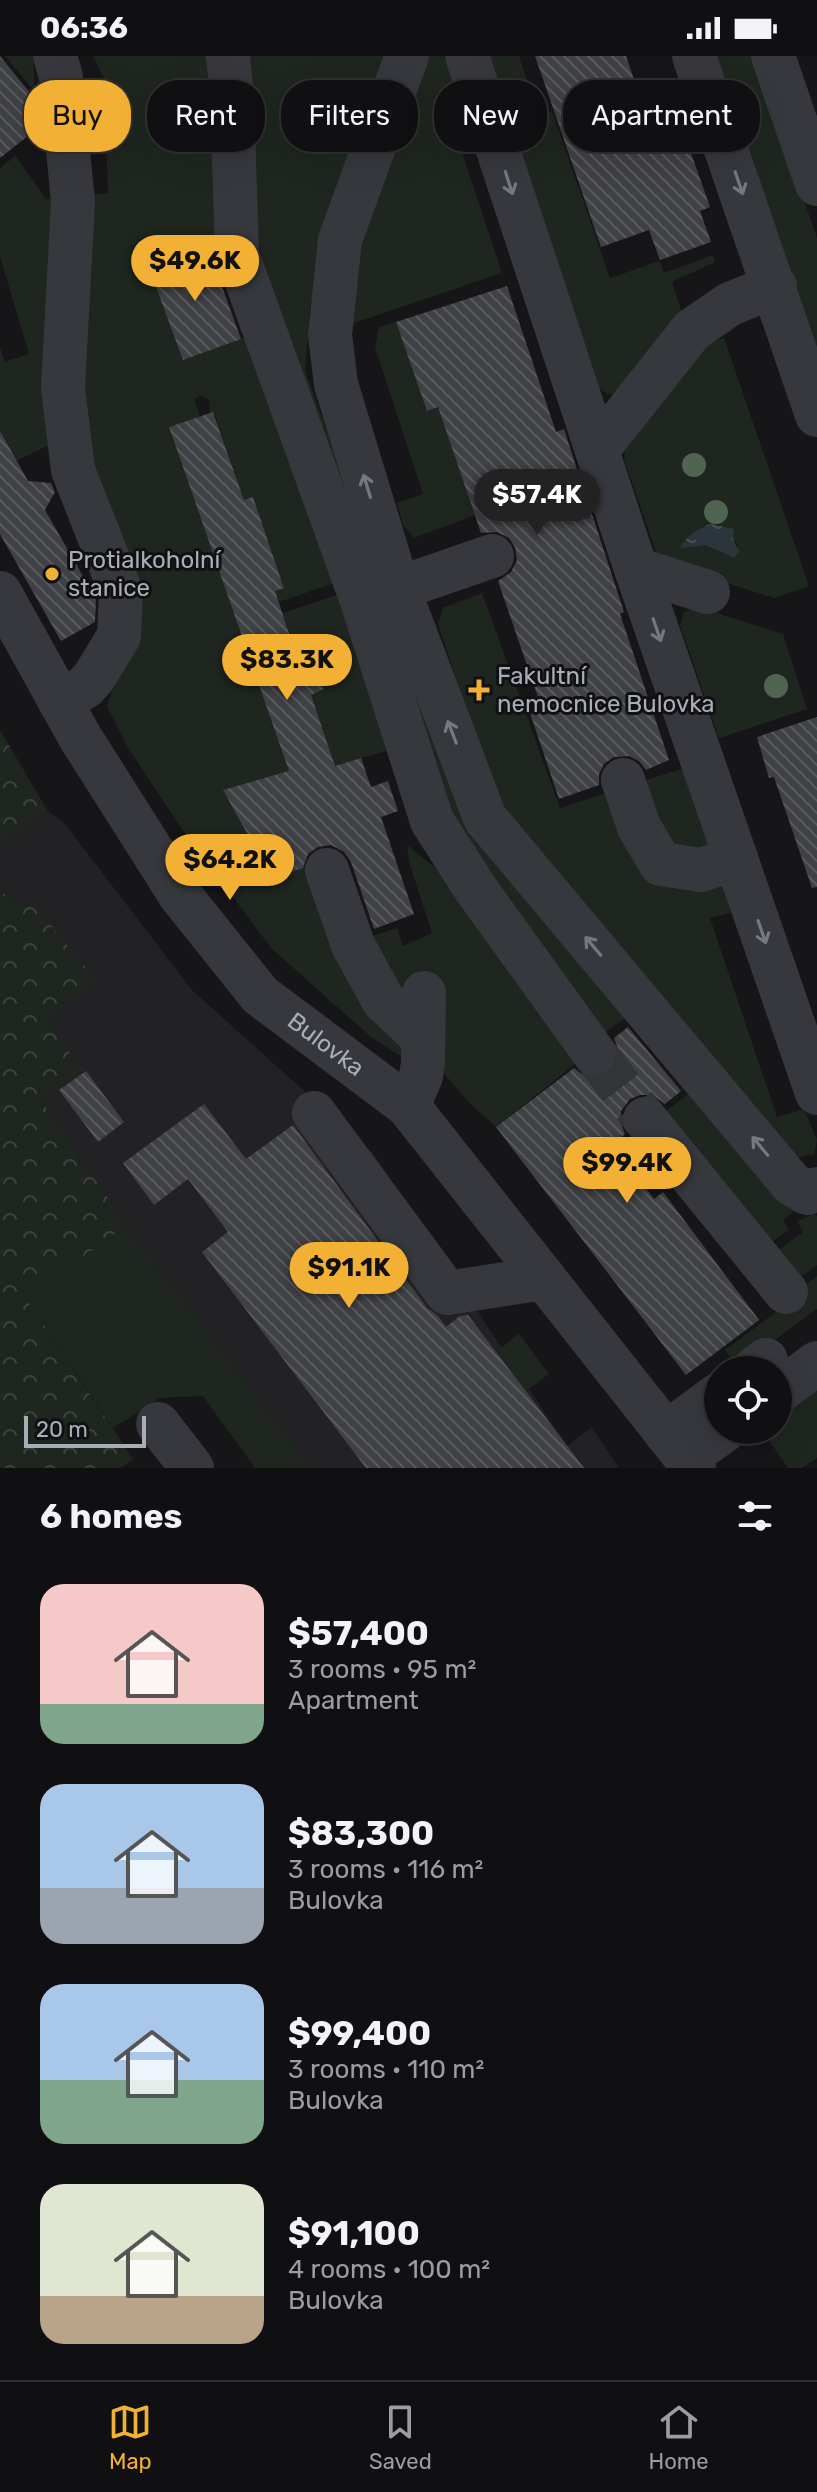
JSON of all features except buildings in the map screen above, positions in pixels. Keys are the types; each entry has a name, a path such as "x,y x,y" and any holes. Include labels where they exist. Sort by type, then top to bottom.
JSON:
{"street":[{"path":"55,56 61,77 73,202 63,388 73,470 121,592 119,636 94,677 85,687 60,702"},
{"path":"228,56 237,254 380,595 485,818 792,1184 807,1193 817,1189"},
{"path":"407,56 340,240 330,335 336,384 432,821 475,888 594,1053"},
{"path":"467,56 636,569 817,1093"},
{"path":"694,56 817,415"},
{"path":"773,56 817,184"},
{"path":"597,450 692,330 730,304 775,286"},
{"path":"380,595 492,556"},
{"path":"636,569 708,592"},
{"name":"Bulovka","path":"0,593 80,737 180,895 260,995 408,1106 682,1453"},
{"path":"623,780 639,827 661,864 701,870 736,858"},
{"path":"327,870 353,945 383,1000 423,1038"},
{"path":"408,1106 421,1076 424,993"},
{"path":"314,1113 447,1293 544,1278"},
{"path":"645,1119 786,1292"},
{"path":"792,1368 817,1363"},
{"path":"682,1453 704,1418"},
{"path":"158,1424 192,1468"},
{"path":"682,1453 704,1441"}],"shaded area":[{"path":"47,810 65,824 192,990 373,1153 567,1446 592,1427 619,1468 312,1468 127,1226 40,1099 45,1021 39,911 0,892 0,848"}],"green space":[{"path":"5,56 33,56 34,80 25,80"},
{"path":"93,56 207,56 209,80 147,80 147,152 214,152 221,242 150,268 183,360 254,334 337,582 279,602 275,591 284,587 253,497 244,500 214,412 210,413 209,400 201,396 194,399 200,416 169,427 293,782 268,777 224,790 272,877 310,865 338,947 397,928 403,946 432,933 409,862 407,845 456,885 588,1054 496,1127 466,1100 431,1057 414,1064 372,1038 271,948 179,825 127,746 107,707 115,679 133,647 54,476 47,446 0,469 0,347 5,362 29,354 0,257 0,169 15,155 46,199 108,193 107,152 131,152 131,80 104,79"},
{"path":"243,56 397,56 387,80 281,80 281,152 357,152 325,229 310,308 305,371 353,501 330,476 259,248 251,152 265,152 265,80 245,80"},
{"path":"427,56 444,56 452,80 434,80 434,152 462,152 502,273 345,326 358,247 392,152 418,152 418,81"},
{"path":"488,56 519,56 527,80 496,80"},
{"path":"711,56 754,56 817,238 817,370 743,152 760,152 760,80 719,80"},
{"path":"552,111 563,143 563,152 566,152 610,278 660,261 664,273 713,255 715,262 672,282 681,310 622,391 614,395 599,387 520,152 547,152 547,113"},
{"path":"396,322 427,410 438,407 475,515 414,538 403,525 397,503 423,494 375,347 379,327"},
{"path":"724,338 809,586 774,598 667,564 656,552 624,459 626,440 687,350","holes":["703,526 733,530 733,538 738,545 734,558 705,545 683,542"]},
{"path":"482,593 560,808 687,767 738,911 710,918 777,1117 804,1109 817,1140 814,1154 799,1157 784,1155 517,834 490,784 438,623 443,608"},
{"path":"340,594 389,750 335,766 311,695 324,688 315,663 300,666 283,613"},
{"path":"698,607 783,634 807,709 719,738 680,625 684,612"},
{"path":"403,671 474,816 638,1010 599,1036 453,818"},
{"path":"0,730 47,810 0,848"},
{"path":"0,892 39,911 96,980 46,1021 82,1069 40,1099 127,1226 25,1297 133,1459 120,1468 0,1468"},
{"path":"697,1087 799,1207 783,1220 789,1230 771,1243 662,1114"},
{"path":"813,1214 817,1216 817,1265 796,1281 776,1252 803,1232 797,1221"},
{"path":"127,1226 312,1468 255,1468 203,1396 160,1398 113,1428 25,1297"},
{"path":"817,1276 817,1309 753,1356 730,1356 725,1350 779,1310 781,1304"},
{"path":"519,1334 549,1374 526,1391 496,1352"},
{"path":"817,1387 817,1458 801,1468 788,1468 772,1444 792,1444 792,1406"}],"water":[{"path":"711,524 734,529 733,538 739,552 734,558 705,545 680,548 693,533"}],"tunnel":[{"path":"594,1053 645,1119"}],"place":[{"name":"Protialkoholní stanice","path":"52,574"},
{"name":"Fakultní nemocnice Bulovka","path":"479,690"}]}
